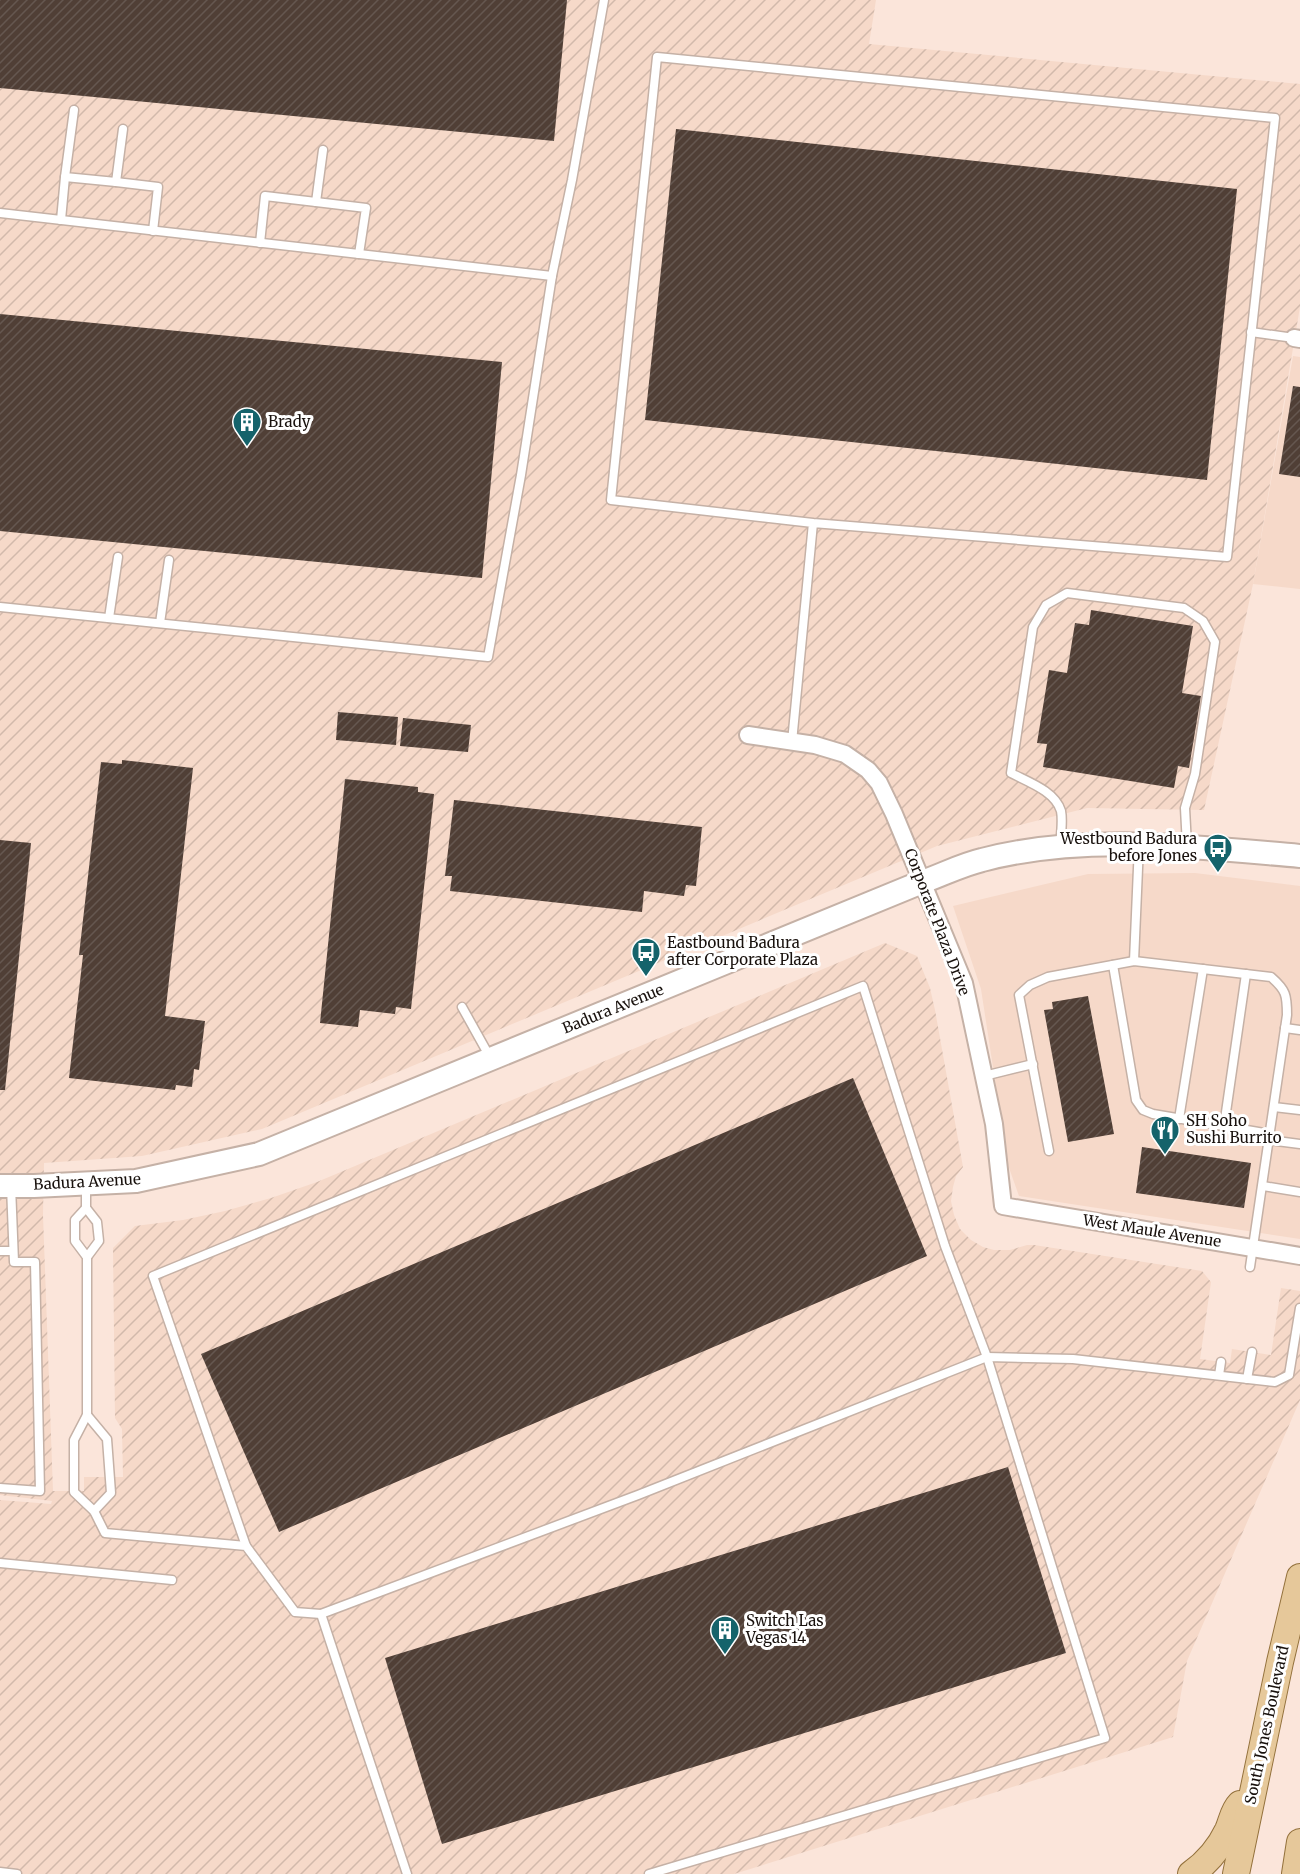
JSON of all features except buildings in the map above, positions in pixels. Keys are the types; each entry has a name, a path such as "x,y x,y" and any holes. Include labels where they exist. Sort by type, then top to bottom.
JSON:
{"main road":[{"name":"Badura Avenue","path":"5,1186 136,1181 259,1154 922,882 981,860 1047,847 1138,844 1300,856"},
{"name":"South Jones Boulevard","path":"1236,1874 1300,1577"},
{"path":"1191,1874 1202,1867 1217,1851 1236,1809 1253,1792"},
{"path":"1294,1874 1300,1842"}],"street":[{"name":"Corporate Plaza Drive","path":"748,735 815,745 845,754 868,770 879,783 964,983 994,1124 1003,1206"},
{"name":"West Maule Avenue","path":"1003,1206 1300,1256"}],"lane":[{"path":"0,607 488,657 521,475 552,276 572,180 604,0"},
{"path":"657,57 1275,118 1227,557 813,523 611,500 657,57"},
{"path":"61,220 74,110"},
{"path":"116,183 123,129"},
{"path":"316,202 323,150"},
{"path":"65,177 158,187 153,231"},
{"path":"260,243 265,196 366,208 359,254"},
{"path":"0,213 552,276"},
{"path":"1251,332 1297,338"},
{"path":"792,742 813,523"},
{"path":"109,618 118,557"},
{"path":"160,623 169,560"},
{"path":"1060,847 1061,812 1055,800 1040,788 1011,773 1033,627 1046,605 1067,593 1184,608 1203,621 1215,642 1195,774 1185,808 1187,847"},
{"path":"1134,961 1138,844"},
{"path":"1049,1151 1019,994 1030,985 1048,977 1134,961 1271,977 1287,995 1285,1028 1250,1267"},
{"path":"1113,965 1136,1100 1143,1110 1300,1144"},
{"path":"1179,1119 1203,969"},
{"path":"1224,1126 1246,974"},
{"path":"649,1874 1105,1738 987,1357 945,1246 863,986 153,1276 246,1545 294,1612 321,1614 638,1495 987,1357 1073,1359 1275,1382 1289,1374 1300,1308"},
{"path":"462,1007 491,1059"},
{"path":"1285,1028 1300,1030"},
{"path":"984,1076 1033,1064"},
{"path":"1274,1107 1300,1110"},
{"path":"86,1183 86,1208 97,1222 99,1241 87,1257"},
{"path":"0,1488 40,1491 35,1262 14,1262 5,1186"},
{"path":"1263,1186 1300,1192"},
{"path":"86,1208 75,1220 75,1241 87,1257 87,1415 74,1440 74,1492 94,1511 105,1533 246,1545"},
{"path":"0,1251 14,1251"},
{"path":"1247,1379 1252,1352"},
{"path":"1219,1375 1221,1362"},
{"path":"87,1415 107,1439 111,1493 94,1511"},
{"path":"0,1563 172,1580"},
{"path":"321,1614 407,1874"},
{"path":"0,1872 17,1874"}],"shaded area":[{"path":"0,0 876,0 869,44 1300,84 1300,307 1253,584 1204,810 1087,808 937,846 262,1129 142,1156 44,1163 43,1215 53,1491 84,1491 84,1477 123,1477 122,1429 115,1418 113,1248 135,1226 183,1220 225,1211 317,1182 885,943 917,956 930,988 935,1010 963,1167 956,1176 951,1201 960,1229 971,1240 994,1250 1010,1250 1034,1245 1202,1271 1211,1282 1200,1359 1230,1363 1232,1349 1271,1355 1281,1288 1300,1291 1300,1400 1187,1661 1173,1737 734,1874 0,1874 0,1500 51,1504 52,1501 0,1495"},
{"path":"1293,356 1300,357 1300,589 1253,584"},
{"path":"1195,873 1300,886 1300,1239 1019,1196 1008,1165 981,989 953,906 1088,874"}],"place":[{"name":"Brady","path":"247,448"},
{"name":"Westbound Badura before Jones","path":"1218,874"},
{"name":"Eastbound Badura after Corporate Plaza","path":"646,978"},
{"name":"SH Soho Sushi Burrito","path":"1165,1156"},
{"name":"Switch Las Vegas 14","path":"725,1656"}]}
